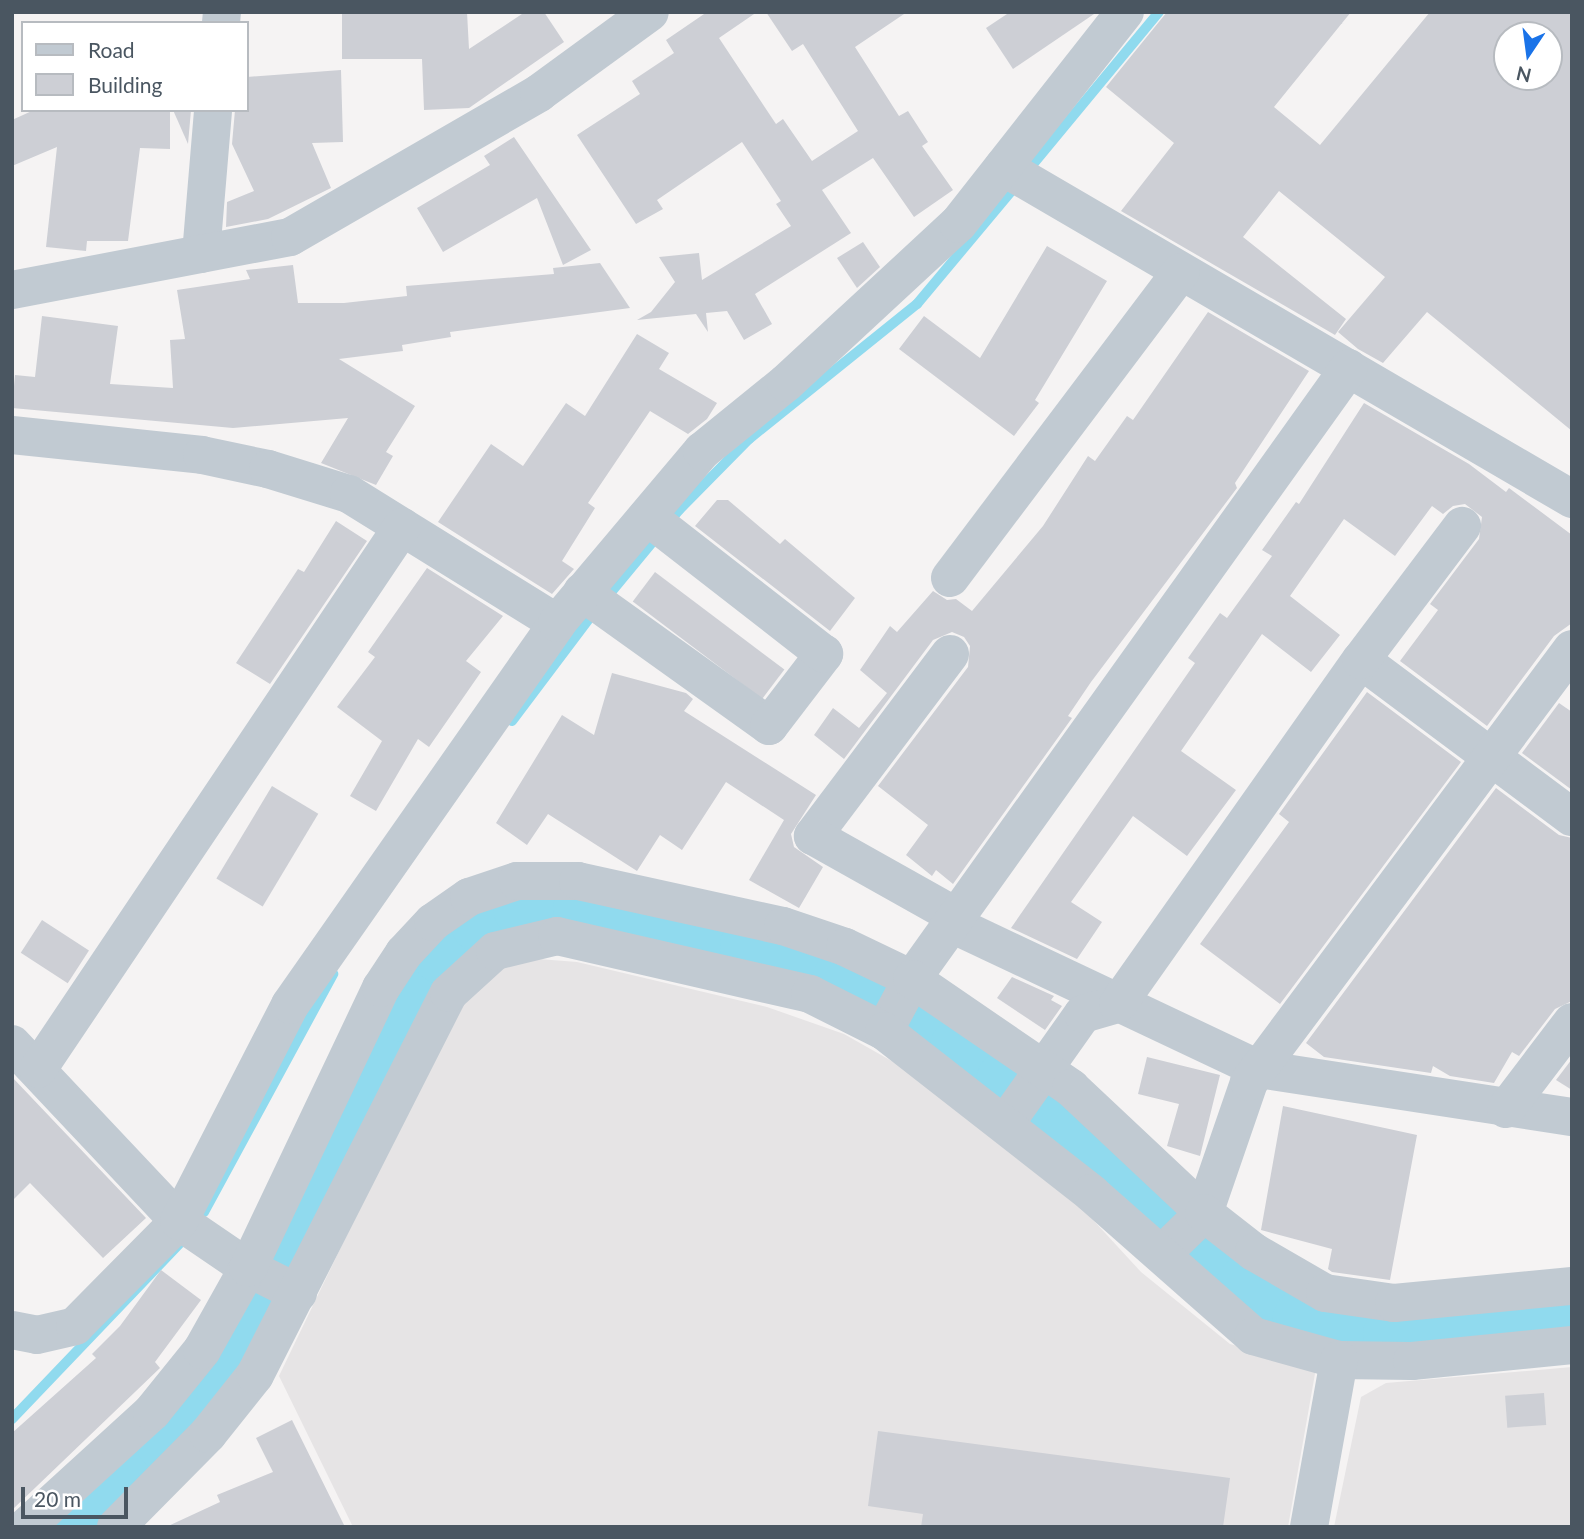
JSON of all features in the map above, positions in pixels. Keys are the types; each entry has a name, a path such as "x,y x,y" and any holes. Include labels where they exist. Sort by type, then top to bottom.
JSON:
{"street":[{"path":"12,290 290,237 539,93 617,23 650,12"},
{"path":"12,1330 37,1335 75,1326 188,1227 290,1005 557,623 582,592 658,525 702,451 786,383 958,224 1125,12"},
{"path":"201,254 213,112"},
{"path":"1003,167 1572,499"},
{"path":"950,578 1181,272"},
{"path":"897,1006 1349,368"},
{"path":"12,435 202,454 268,469 349,494 557,623"},
{"path":"582,592 769,726 824,654 658,525"},
{"path":"1025,1096 1083,1014 1118,1004 1361,660 1462,526"},
{"path":"272,1280 188,1227 51,1089 25,1056 402,527"},
{"path":"1182,1235 1249,1082 1572,649"},
{"path":"950,654 813,836 957,922 1118,1004 1258,1069 1506,1109 1572,1116"},
{"path":"1361,660 1493,755 1572,817"},
{"path":"127,1522 208,1434 255,1375 272,1280 381,988 404,953 433,922 469,897 517,881 578,881 783,926 845,947 897,1006 1025,1096 1182,1235 1254,1252 1325,1293 1394,1303 1572,1286"},
{"path":"26,1527 152,1412 202,1350 272,1280 449,993 495,950 557,936 810,994 897,1006 1025,1096 1071,1088 1182,1235 1253,1336 1339,1360 1412,1361 1572,1345"},
{"path":"1506,1109 1572,1022"},
{"path":"1309,1527 1339,1360"}],"shaded area":[{"path":"539,959 577,962 767,1007 844,1034 927,1081 1083,1209 1141,1272 1230,1344 1316,1368 1288,1527 353,1527 279,1376 454,1012 498,966"},
{"path":"1572,1367 1572,1527 1334,1527 1361,1397 1386,1383"}],"building":[{"path":"342,12 467,12 469,49 525,12 544,12 564,42 469,108 424,110 422,59 342,59"},
{"path":"707,12 757,12 719,38 776,124 783,119 812,161 858,131 803,44 792,51 766,12 907,12 855,47 899,116 908,111 928,142 922,146 953,190 914,217 873,158 822,190 851,233 755,294 772,324 744,340 727,311 706,313 708,332 696,314 637,320 651,312 675,282 659,257 699,253 702,280 791,226 776,204 781,201 742,142 657,200 663,209 636,224 577,135 640,94 632,81 674,53 666,40"},
{"path":"1010,12 1097,12 1013,69 986,28"},
{"path":"1167,12 1351,12 1274,107 1320,145 1430,12 1572,12 1572,431 1427,312 1383,363 1358,349 1338,332 1385,277 1279,191 1243,237 1346,319 1335,335 1121,211 1174,143 1106,87"},
{"path":"341,70 343,142 312,143 331,188 268,219 226,227 227,202 254,191 232,144 235,112 248,112 248,77"},
{"path":"30,112 170,112 170,149 140,148 128,241 87,241 86,251 46,247 57,147 12,166 12,120"},
{"path":"174,112 191,112 188,144"},
{"path":"514,137 591,250 563,265 537,198 443,252 417,208 490,165 484,156"},
{"path":"863,242 880,267 857,288 837,258"},
{"path":"1047,246 1107,281 1035,400 1039,403 1014,436 899,349 924,316 980,358"},
{"path":"600,263 630,308 450,332 451,337 402,345 403,351 339,359 415,406 386,452 393,456 376,485 321,463 348,418 233,428 12,408 15,375 35,377 42,316 118,326 110,384 173,388 170,340 185,339 177,290 250,279 246,270 293,265 298,303 344,303 407,296 406,286 554,274 553,268"},
{"path":"1208,312 1309,371 1235,483 1237,488 1091,682 1068,716 1072,718 953,884 936,870 932,876 906,855 928,825 878,786 968,667 970,646 964,637 952,632 933,640 844,759 814,735 833,708 859,728 887,693 860,670 890,626 897,632 933,591 947,600 956,599 972,611 1043,526 1088,456 1095,461 1127,416 1133,420"},
{"path":"637,334 669,353 659,369 717,403 707,419 688,434 650,411 588,503 595,508 562,561 574,569 552,594 438,522 491,444 523,466 566,403 585,416"},
{"path":"1364,403 1469,464 1506,492 1509,488 1572,535 1572,623 1554,636 1487,726 1400,661 1438,610 1430,604 1479,539 1482,517 1465,504 1453,506 1443,514 1432,506 1395,556 1344,519 1290,596 1340,635 1311,672 1262,634 1181,751 1236,790 1187,856 1133,816 1071,902 1102,922 1077,959 1011,928 1195,663 1188,658 1220,613 1227,618 1272,556 1262,550 1296,502 1299,504"},
{"path":"717,500 728,500 780,544 785,539 855,598 830,631 695,526"},
{"path":"336,521 367,541 270,684 236,663 298,569 304,572"},
{"path":"427,568 503,616 466,661 481,672 429,747 418,739 376,811 350,796 382,741 337,707 375,657 368,652"},
{"path":"655,572 784,669 762,699 633,602"},
{"path":"612,673 686,693 693,699 684,711 816,795 791,834 794,847 823,867 799,908 749,880 784,820 726,782 682,850 660,835 637,871 548,814 527,845 496,823 562,715 594,735"},
{"path":"1367,692 1461,762 1280,1004 1200,944 1289,822 1279,814"},
{"path":"1559,703 1572,712 1572,790 1522,753"},
{"path":"272,786 318,814 263,906 216,879"},
{"path":"1496,788 1559,835 1572,838 1572,1001 1555,1009 1519,1056 1512,1052 1494,1083 1450,1076 1433,1066 1431,1073 1324,1057 1306,1043"},
{"path":"42,920 89,950 68,983 21,953"},
{"path":"1012,977 1054,996 1051,1000 1062,1006 1045,1030 997,998"},
{"path":"1147,1057 1220,1075 1200,1156 1167,1146 1179,1104 1138,1094"},
{"path":"1572,1059 1572,1090 1556,1080"},
{"path":"12,1077 146,1218 103,1258 30,1183 12,1201"},
{"path":"1283,1106 1417,1135 1390,1280 1332,1272 1328,1269 1332,1249 1261,1230"},
{"path":"161,1270 201,1300 155,1362 160,1368 12,1510 12,1433 96,1358 92,1354 120,1326"},
{"path":"1544,1393 1546,1425 1507,1428 1505,1396"},
{"path":"292,1420 345,1527 166,1527 220,1502 217,1495 273,1472 256,1438"},
{"path":"878,1431 1230,1478 1223,1527 921,1527 923,1514 868,1506"}],"waterway":[{"path":"1029,169 1159,12"},
{"path":"612,591 679,510 749,439 917,304 1018,183"},
{"path":"512,721 589,619"},
{"path":"71,1527 168,1441 221,1376 291,1252 403,1009 442,951 482,921 525,907 585,909 752,946 845,978 962,1047 1008,1081 1247,1287 1304,1320 1395,1334 1572,1317"},
{"path":"204,1212 333,974"},
{"path":"12,1419 189,1234"}]}
